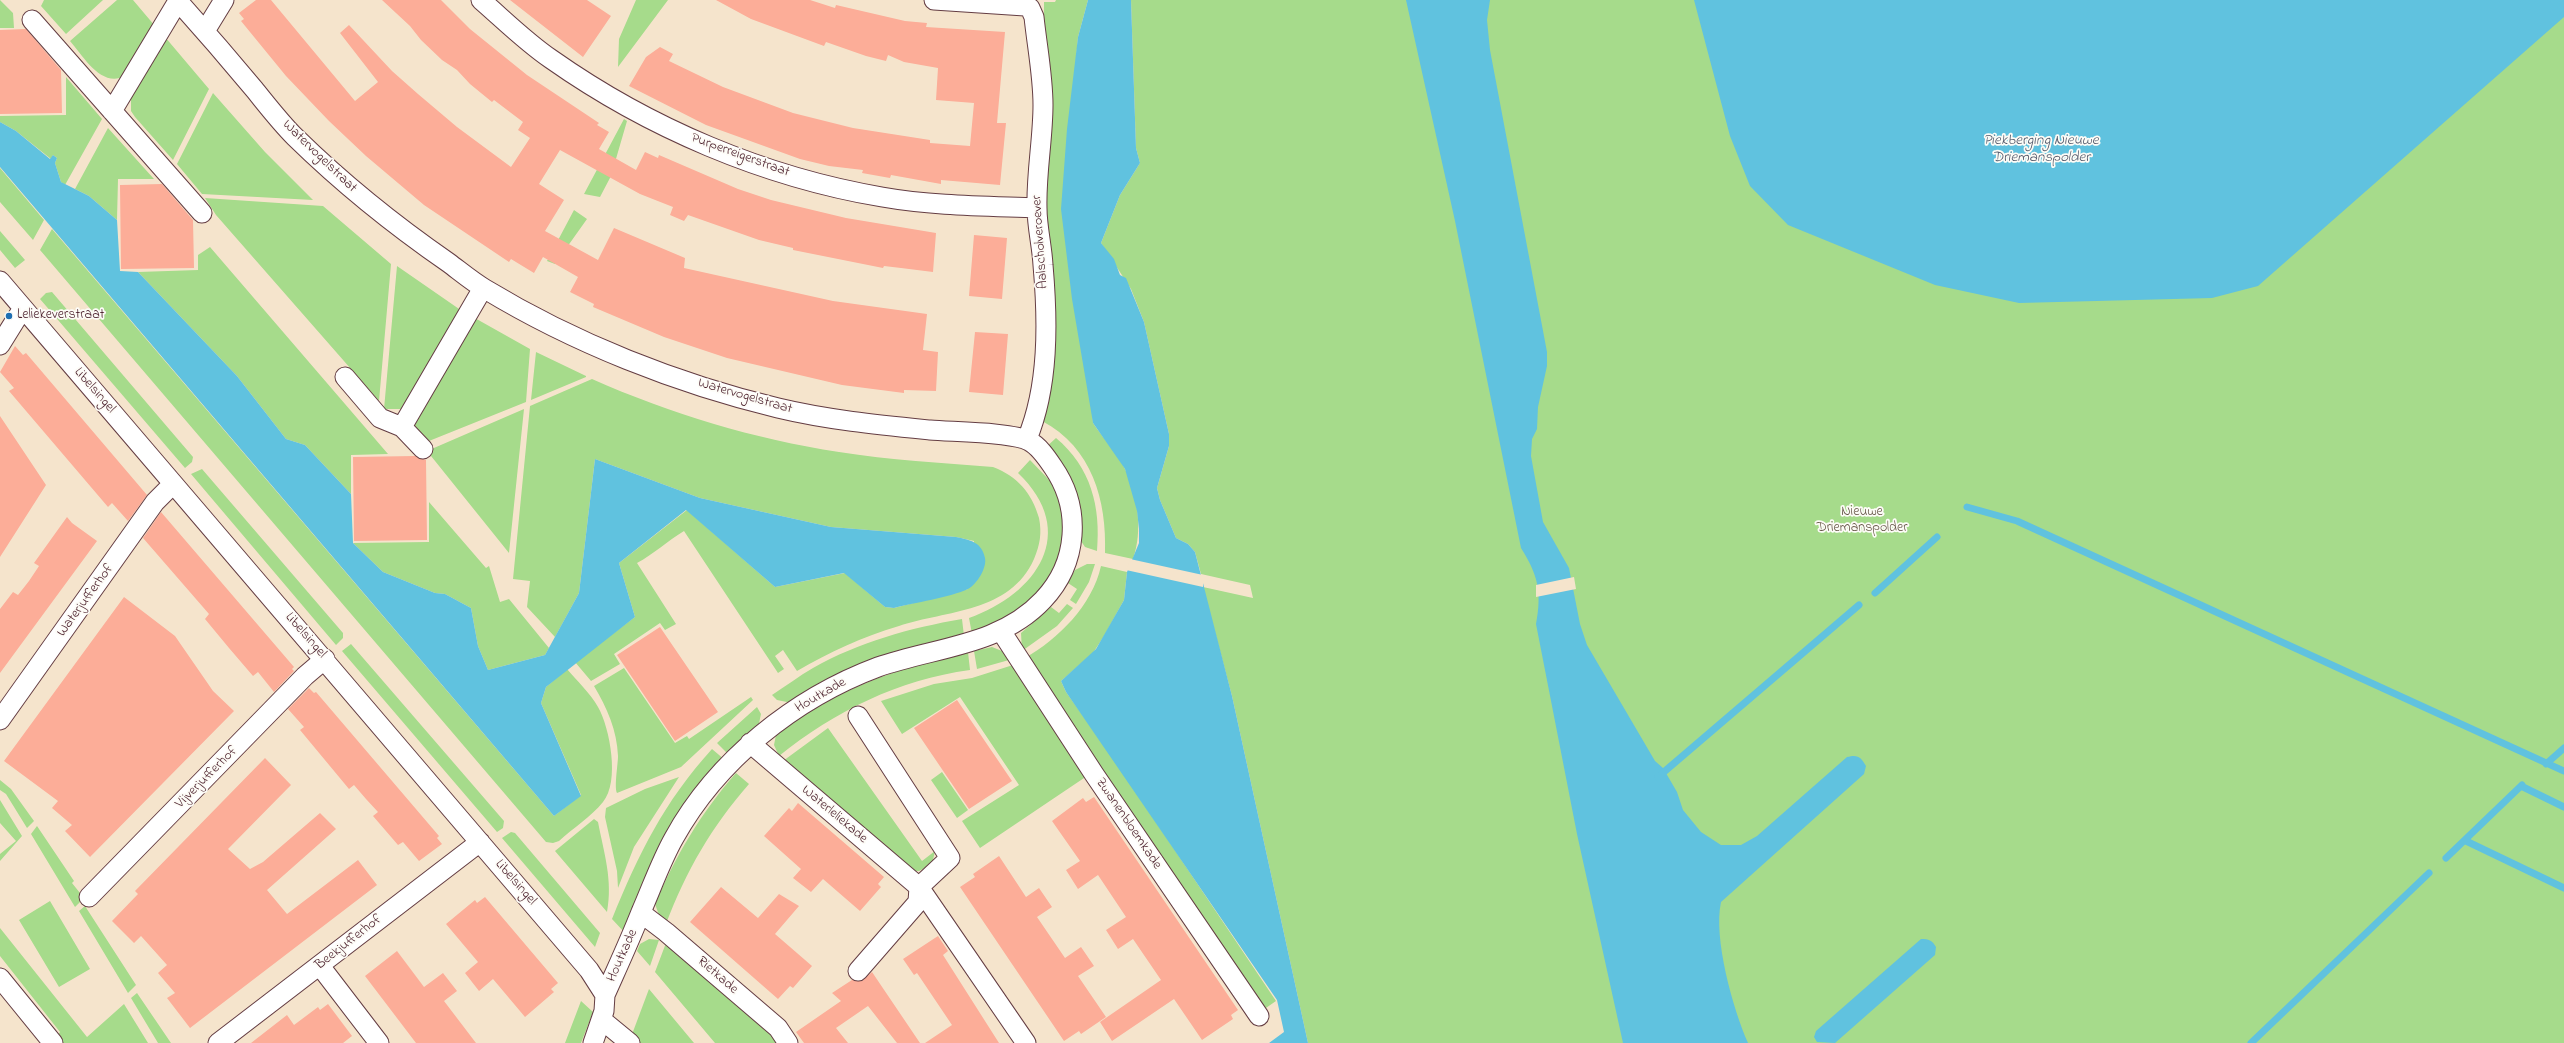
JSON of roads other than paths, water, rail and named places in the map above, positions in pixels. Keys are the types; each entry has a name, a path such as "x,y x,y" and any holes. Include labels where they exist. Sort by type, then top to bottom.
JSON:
{"street":[{"path":"205,31 224,0"},
{"name":"Purperreigerstraat","path":"481,0 550,59 631,110 696,141 754,163 815,182 882,197 949,205 1037,208"},
{"name":"Aalscholveroever","path":"934,0 1019,5 1030,8 1034,17 1043,103 1037,208 1043,266 1044,362 1034,421 1027,439"},
{"name":"Watervogelstraat","path":"112,111 177,1 205,31 291,133 340,179 411,237 483,288 535,316 612,352 744,400 788,410 873,424 1027,439"},
{"path":"32,20 202,213"},
{"name":"Libelsingel","path":"0,281 325,659 589,970 605,995"},
{"path":"402,427 483,288"},
{"path":"0,345 23,308"},
{"path":"345,377 380,418 402,427 424,449"},
{"name":"Houtkade","path":"593,1043 602,1020 605,995 674,838 714,781 750,743 794,710 849,680 899,660 970,643 1001,631 1014,624 1042,601 1064,572 1071,553 1072,512 1066,488 1050,462 1027,439"},
{"name":"Waterjufferhof","path":"0,720 156,502 173,484"},
{"name":"Zwanenbloemkade","path":"1001,631 1094,774 1259,1016"},
{"name":"Vijverjufferhof","path":"89,897 305,676 325,659"},
{"path":"858,716 950,858 919,887 918,902 858,971"},
{"name":"Waterleliekade","path":"750,743 919,887 1026,1043"},
{"name":"Beekjufferhof","path":"218,1043 480,842"},
{"name":"Rietkade","path":"641,913 778,1028 788,1043"},
{"path":"320,966 379,1043"},
{"path":"0,978 53,1043"},
{"path":"602,1020 630,1043"}],"water":[{"path":"1088,0 1131,0 1136,148 1140,163 1120,195 1101,243 1114,259 1120,275 1126,278 1144,322 1169,434 1169,446 1157,488 1160,500 1176,538 1188,544 1195,552 1232,696 1308,1043 1269,1043 1284,1032 1277,1000 1066,692 1061,681 1096,649 1124,600 1127,572 1139,543 1137,511 1125,469 1093,423 1072,299 1061,209 1067,129 1078,37"},
{"path":"1406,0 1490,0 1487,20 1490,50 1547,352 1547,366 1538,407 1537,429 1532,439 1531,456 1543,522 1569,568 1580,624 1587,645 1655,761 1663,768 1677,792 1683,810 1701,832 1721,845 1741,845 1757,836 1847,757 1857,756 1866,766 1864,774 1721,902 1719,917 1722,953 1736,1012 1748,1043 1623,1043 1577,834 1536,624 1539,602 1537,584 1535,575 1521,548 1455,221"},
{"name":"Piekberging Nieuwe Driemanspolder","path":"1694,0 2564,0 2564,17 2258,286 2212,298 2019,303 1935,285 1788,225 1750,186 1730,136"},
{"path":"0,122 16,131 50,159 53,155 57,158 55,163 61,182 89,196 117,220 120,271 138,272 237,376 286,439 305,445 351,494 353,543 383,572 435,593 445,594 471,608 478,646 488,670 545,655 579,593 595,459 700,498 831,527 966,539 975,543 981,548 985,558 983,571 971,587 961,592 894,608 885,607 844,573 775,587 686,510 619,563 635,617 546,687 541,703 581,796 554,816 0,167"},
{"path":"1921,939 1932,941 1936,947 1935,955 1835,1043 1817,1042 1814,1037 1816,1031"}],"waterway":[{"path":"1967,507 2017,521 2564,771"},
{"path":"1875,593 1937,537"},
{"path":"1658,777 1859,605"},
{"path":"2546,764 2564,748"},
{"path":"2446,858 2522,785"},
{"path":"2521,786 2564,807"},
{"path":"2466,841 2564,888"},
{"path":"2251,1043 2429,873"}],"place":[{"name":"Leliekeverstraat","path":"9,316"}],"park label":[{"name":"Nieuwe Driemanspolder","path":"1862,522"}]}
